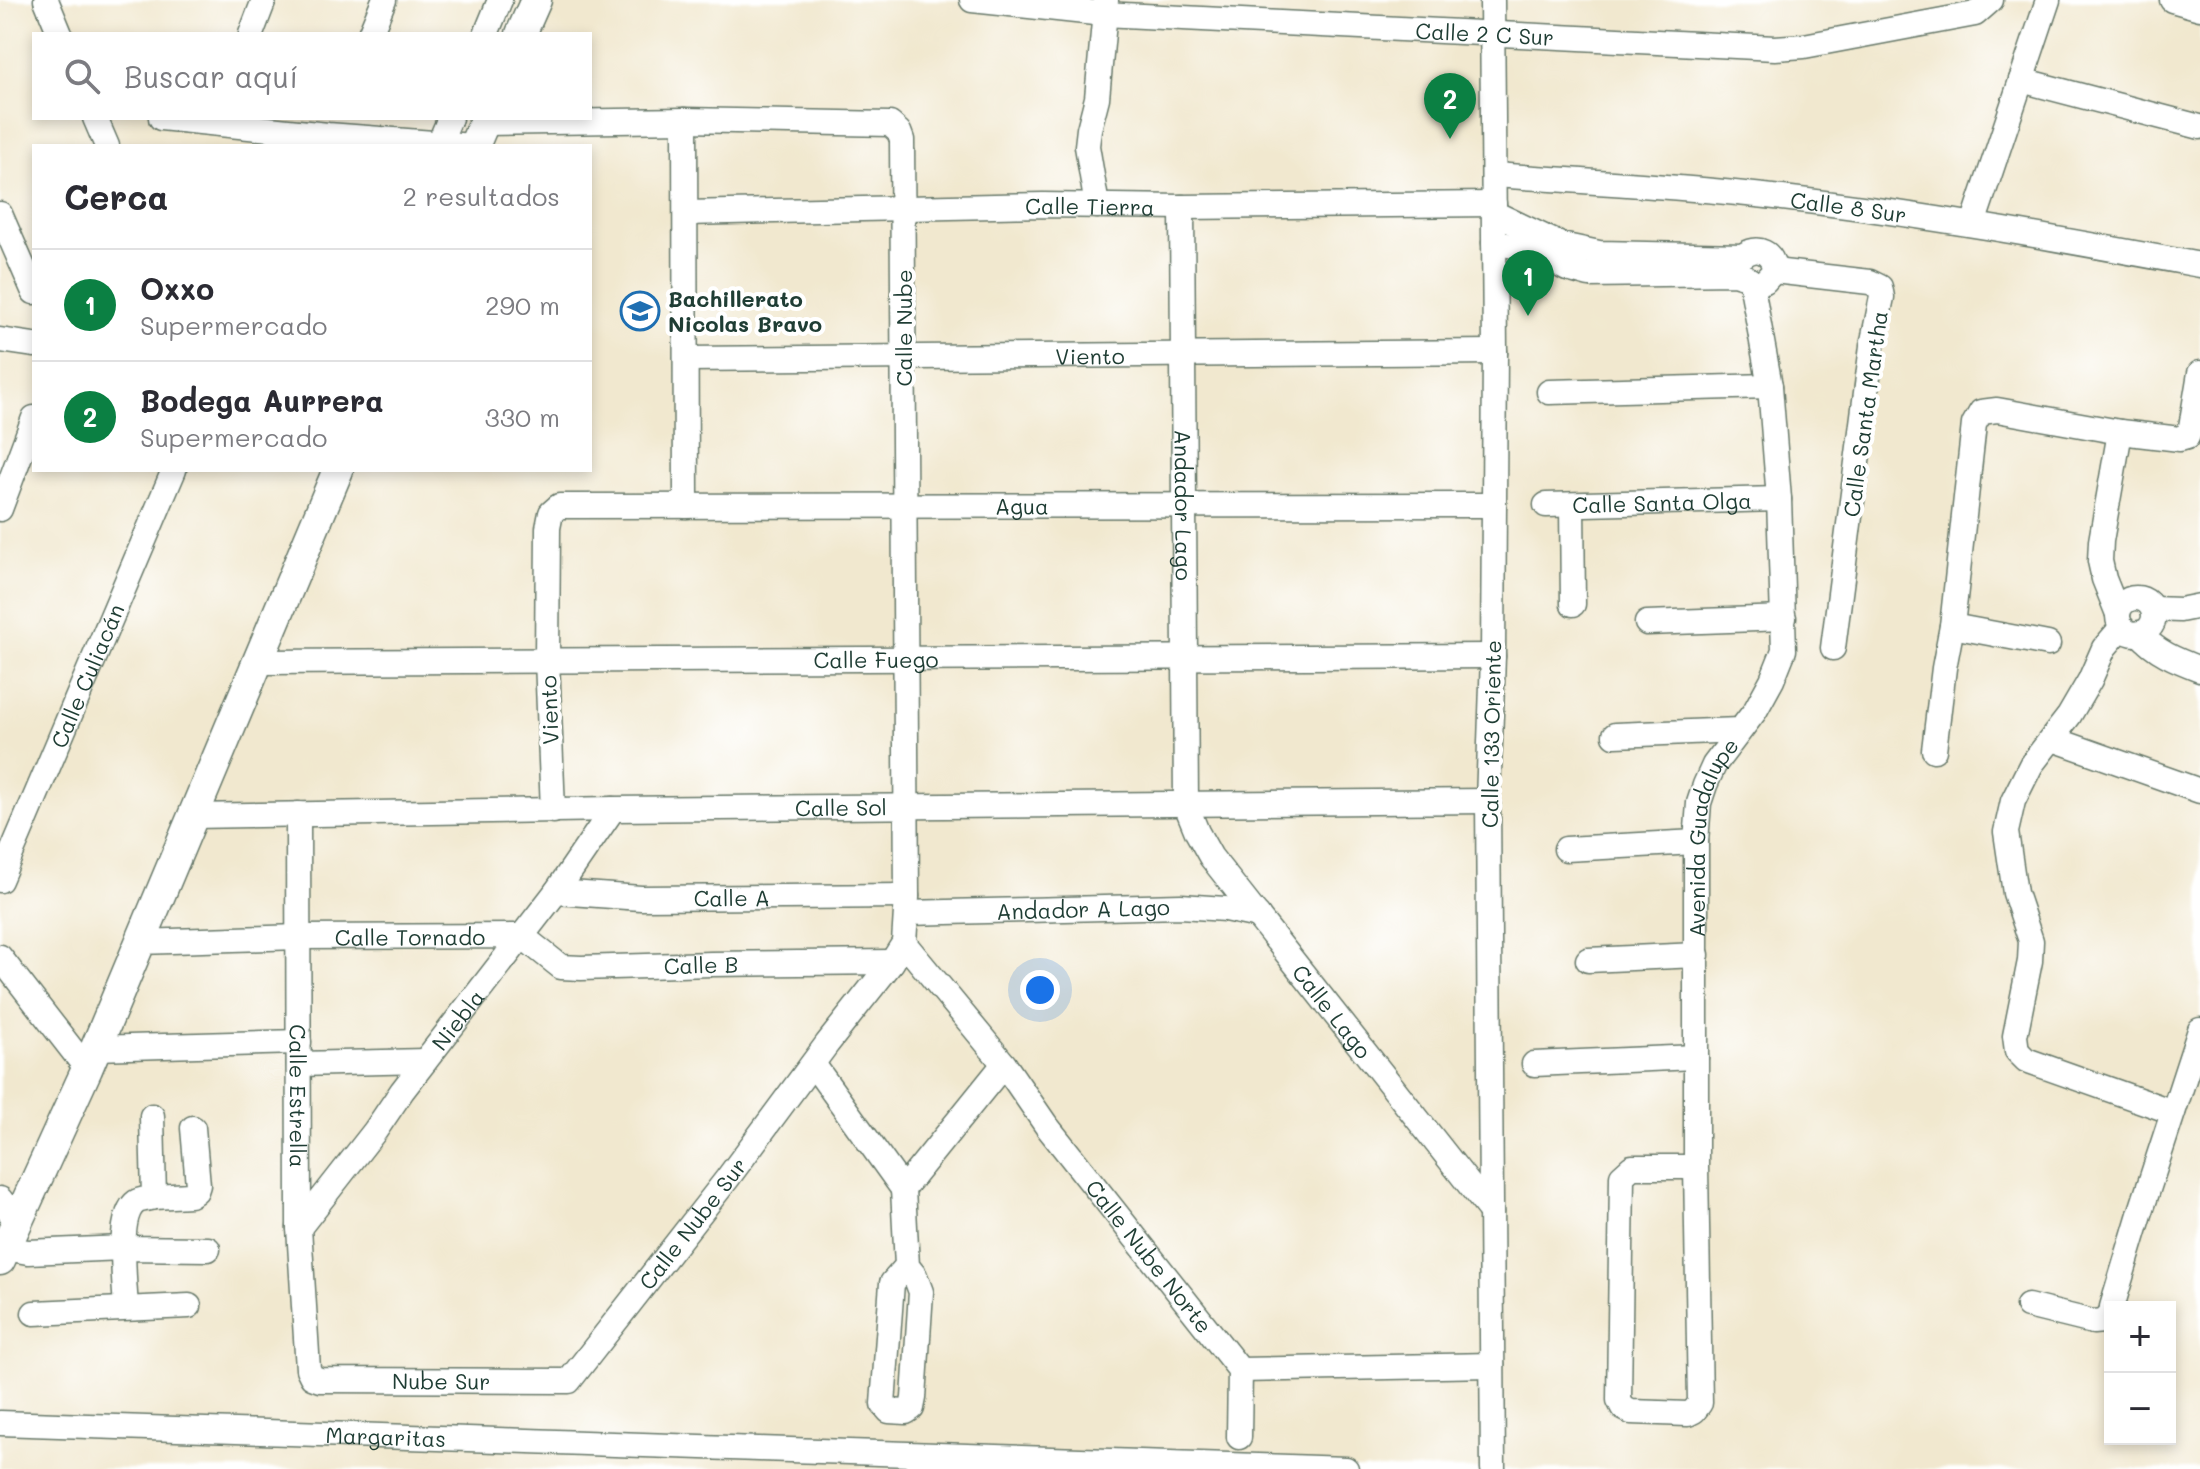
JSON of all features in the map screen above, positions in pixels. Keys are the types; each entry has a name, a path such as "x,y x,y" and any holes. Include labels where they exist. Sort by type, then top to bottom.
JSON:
{"main road":[{"path":"522,32 536,0"},
{"path":"6,1233 91,1058 337,472"}],"street":[{"path":"46,0 59,32"},
{"path":"252,32 264,0"},
{"path":"371,32 384,0"},
{"path":"487,32 500,0"},
{"name":"Calle 2 C Sur","path":"972,0 1492,35 1790,48 1975,14 1991,0"},
{"name":"Calle 133 Oriente","path":"1492,0 1495,352 1493,656 1488,801 1495,1469"},
{"path":"1973,224 2048,0"},
{"path":"2172,0 2200,8"},
{"path":"1097,206 1087,146 1097,98 1105,7"},
{"path":"2021,80 2200,127"},
{"path":"96,120 106,144"},
{"path":"439,144 449,120"},
{"path":"685,120 686,506"},
{"name":"Calle Nube","path":"216,121 331,126 439,144 480,133 685,120 890,124 899,132 902,140 907,904 898,952"},
{"name":"Calle 8 Sur","path":"1494,175 1688,188 1791,199 1973,224 2200,265"},
{"name":"Calle Tierra","path":"686,213 1097,206 1494,209"},
{"name":"Andador Lago","path":"1182,207 1186,805"},
{"path":"1494,209 1548,239 1571,258"},
{"path":"0,214 32,287"},
{"path":"1494,243 1571,258"},
{"name":"Calle Santa Martha","path":"1571,258 1589,275 1734,273 1744,276 1766,271 1870,282 1880,287 1882,297 1872,346 1833,648"},
{"name":"Avenida Guadalupe","path":"1696,1167 1632,1167 1622,1176 1619,1400 1623,1408 1631,1412 1688,1414 1700,1403 1696,1167 1696,842 1699,803 1714,765 1755,711 1784,650 1766,271"},
{"path":"0,340 32,345"},
{"name":"Viento","path":"686,359 1495,352"},
{"path":"1934,750 1952,626 1974,424 1981,412 1997,410 2180,439 2187,437 2191,427 2200,373"},
{"path":"1549,392 1770,386"},
{"path":"0,509 32,423"},
{"path":"2127,433 2101,541 2100,561 2104,579 2127,618 2152,647 2200,669"},
{"name":"Calle Culiacán","path":"0,880 173,472"},
{"name":"Calle Santa Olga","path":"1546,505 1779,499"},
{"name":"Agua","path":"551,513 559,506 1494,505"},
{"path":"1572,505 1573,604"},
{"name":"Viento","path":"551,513 548,528 547,659 553,811"},
{"path":"2127,618 2151,625 2153,609 2180,610 2200,606"},
{"path":"1647,623 1784,618"},
{"path":"2127,618 2104,648 2090,680 2053,739 2031,765 2013,801 2006,832 2015,893 2031,941 2026,986 2015,1036 2017,1051 2026,1060 2173,1112"},
{"path":"1952,626 2048,644"},
{"name":"Calle Fuego","path":"258,662 1493,656"},
{"path":"1615,735 1739,730"},
{"path":"2053,739 2200,791"},
{"name":"Calle Sol","path":"193,816 1488,801"},
{"name":"Calle Lago","path":"1186,805 1211,857 1491,1212"},
{"name":"Niebla","path":"299,1228 556,892 613,809"},
{"name":"Calle Estrella","path":"298,814 299,1228 308,1369 312,1377"},
{"path":"1566,849 1696,842"},
{"name":"Calle A","path":"556,892 641,898 907,904"},
{"name":"Andador A Lago","path":"907,904 1181,906 1225,909 1258,916"},
{"name":"Calle Tornado","path":"140,942 299,937 522,936"},
{"name":"Calle B","path":"522,936 561,967 581,968 726,964 898,952"},
{"name":"Calle Nube Sur","path":"569,1381 708,1204 898,952"},
{"name":"Calle Nube Norte","path":"898,952 1004,1064 1065,1150 1240,1370"},
{"path":"1588,960 1697,955"},
{"path":"0,957 91,1058 299,1053 425,1061"},
{"path":"2113,1301 2200,1030"},
{"path":"1534,1064 1696,1057"},
{"path":"813,1064 903,1189 907,1266 921,1292 912,1408 906,1412 889,1411 883,1404 892,1283 907,1266"},
{"path":"903,1189 1004,1064"},
{"path":"152,1116 154,1197"},
{"path":"126,1308 123,1248 129,1210 137,1202 154,1197 190,1195 196,1191 193,1128"},
{"path":"6,1233 28,1252 123,1248 208,1249"},
{"path":"34,1313 189,1306"},
{"path":"2028,1306 2093,1322 2104,1316"},
{"path":"1239,1437 1240,1370 1492,1365"},
{"name":"Nube Sur","path":"312,1377 320,1380 569,1381"},
{"name":"Margaritas","path":"0,1423 1064,1466 1346,1469"},
{"path":"1473,1469 1495,1469"}],"place":[{"name":"Bodega Aurrera","path":"1450,139"},
{"name":"Bachillerato Nicolas Bravo","path":"640,311"},
{"name":"Oxxo","path":"1528,316"}]}
